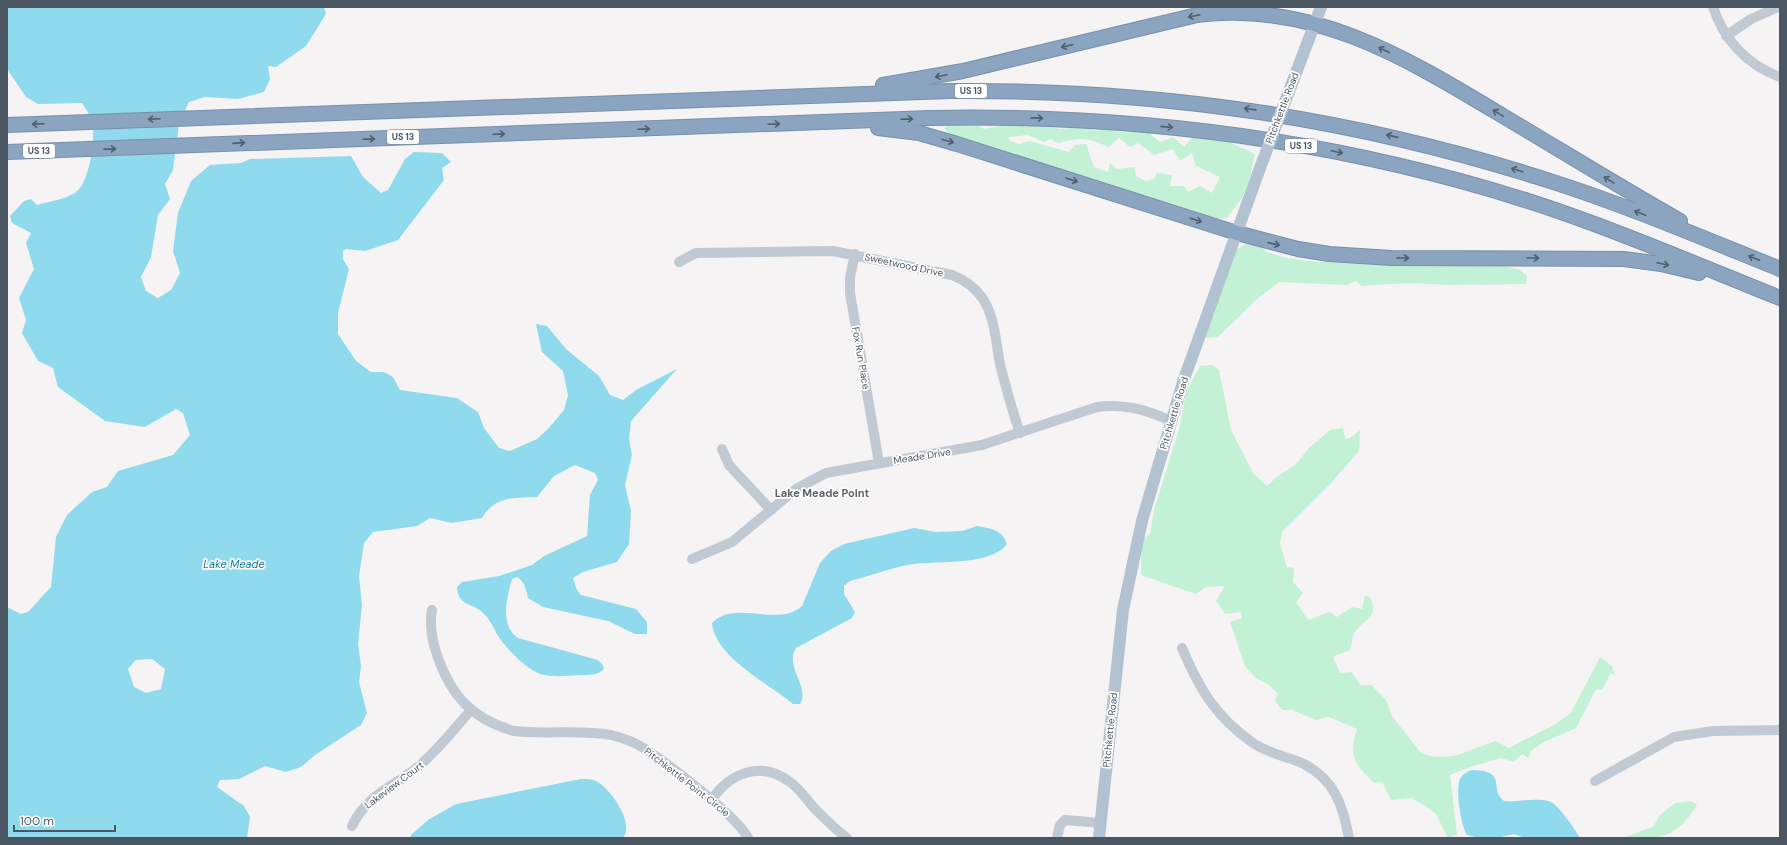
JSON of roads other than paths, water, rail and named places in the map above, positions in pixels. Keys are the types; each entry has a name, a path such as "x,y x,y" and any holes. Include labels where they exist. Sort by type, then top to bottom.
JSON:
{"highway":[{"path":"792,96 935,77 1213,12 1256,12 1316,22 1383,49 1416,65 1636,196 1728,248"},
{"name":"US 13","path":"7,125 950,91 1044,91 1138,97 1246,109 1365,130 1475,158 1591,195 1780,269"},
{"name":"US 13","path":"7,152 988,117 1104,121 1225,133 1325,150 1418,170 1525,200 1629,237 1778,297"},
{"path":"798,123 877,128 919,133 1237,233 1298,249 1357,257 1598,258 1641,260 1702,274 1778,297"}],"main road":[{"name":"Pitchkettle Road","path":"1099,838 1114,686 1128,584 1142,521 1183,382 1260,168 1321,7"}],"street":[{"path":"1713,7 1726,36 1746,58 1761,69 1780,77"},
{"path":"1726,36 1751,19 1778,7"},
{"name":"Sweetwood Drive","path":"679,262 696,253 833,251 855,254 952,275 965,281 977,290 984,300 991,316 1010,405 1020,433"},
{"name":"Fox Run Place","path":"855,254 850,277 850,293 879,463"},
{"name":"Meade Drive","path":"692,559 732,542 796,489 812,479 841,469 950,452 982,445 1090,408 1109,405 1131,407 1171,421"},
{"path":"722,449 729,465 771,510"},
{"name":"Pitchkettle Point Circle","path":"432,610 430,628 440,662 453,690 471,710 493,724 514,731 598,733 624,739 645,749 711,801 741,826 748,838"},
{"path":"1182,648 1204,695 1216,712 1230,725 1254,744 1272,753 1304,764 1326,780 1338,798 1344,811 1349,838"},
{"name":"Lakeview Court","path":"352,826 363,808 385,789 423,763 471,710"},
{"path":"1594,782 1674,737 1713,731 1780,730"},
{"path":"711,801 723,786 740,774 756,770 772,772 781,776 797,788 830,824 847,838"},
{"path":"1057,838 1060,825 1065,820 1101,823"}],"water":[{"name":"Lake Meade","path":"7,7 324,7 326,14 306,46 276,67 268,66 270,79 264,92 238,99 205,97 189,102 179,124 173,170 165,184 170,199 158,215 151,257 141,277 146,291 158,298 171,290 180,273 173,251 178,213 191,181 210,165 241,163 250,159 351,156 363,177 381,193 388,190 405,159 414,152 442,153 451,162 442,168 444,180 398,240 365,251 346,249 343,251 343,259 349,269 338,313 338,334 356,361 371,372 384,372 393,377 400,390 457,398 478,412 484,428 499,448 510,451 537,439 548,429 564,410 568,395 563,371 542,352 536,324 547,326 566,349 599,376 610,395 623,400 636,390 677,369 631,421 629,439 632,455 625,485 631,511 629,544 617,562 583,572 573,578 577,590 581,595 636,609 647,622 647,634 635,634 608,621 543,607 528,598 523,583 517,577 512,579 506,610 508,626 512,632 518,638 598,660 604,668 602,671 592,674 561,676 544,675 532,670 514,655 500,639 486,616 460,598 457,587 462,582 499,576 532,565 544,556 587,536 590,495 598,480 595,473 575,465 554,476 537,497 513,498 499,502 487,511 482,518 452,523 430,518 417,526 373,532 364,543 359,576 362,605 358,644 361,666 359,682 367,713 361,725 315,755 301,767 286,772 265,766 239,779 220,780 217,787 244,806 250,817 247,838 7,838 7,607 21,614 28,612 51,587 56,537 67,515 92,492 107,487 118,471 173,455 190,435 183,413 176,409 145,427 105,421 58,387 53,368 38,361 22,333 26,320 19,298 34,269 26,243 31,233 12,223 10,216 24,201 31,199 37,205 72,195 80,188 87,174 92,154 93,126 91,119 82,103 38,104 26,97 7,69","holes":["152,659 165,669 161,689 146,693 134,687 128,669 136,660"]},
{"path":"977,526 995,530 1002,535 1007,544 999,551 988,556 960,561 907,565 850,581 844,586 844,594 855,612 852,618 796,648 794,652 793,663 802,693 800,704 793,704 744,668 722,647 715,635 712,623 721,616 732,613 781,615 792,612 802,606 820,563 831,551 844,544 914,528 936,532 962,531"},
{"path":"1472,770 1490,773 1496,781 1497,791 1504,801 1541,800 1551,802 1571,824 1580,838 1525,838 1514,834 1497,838 1480,838 1467,835 1459,807 1458,791 1462,776"},
{"path":"581,779 591,779 596,781 602,785 614,798 626,824 626,832 623,838 410,838 411,835 428,820 456,804"}],"district":[{"name":"Lake Meade Point","path":"822,493"}]}
